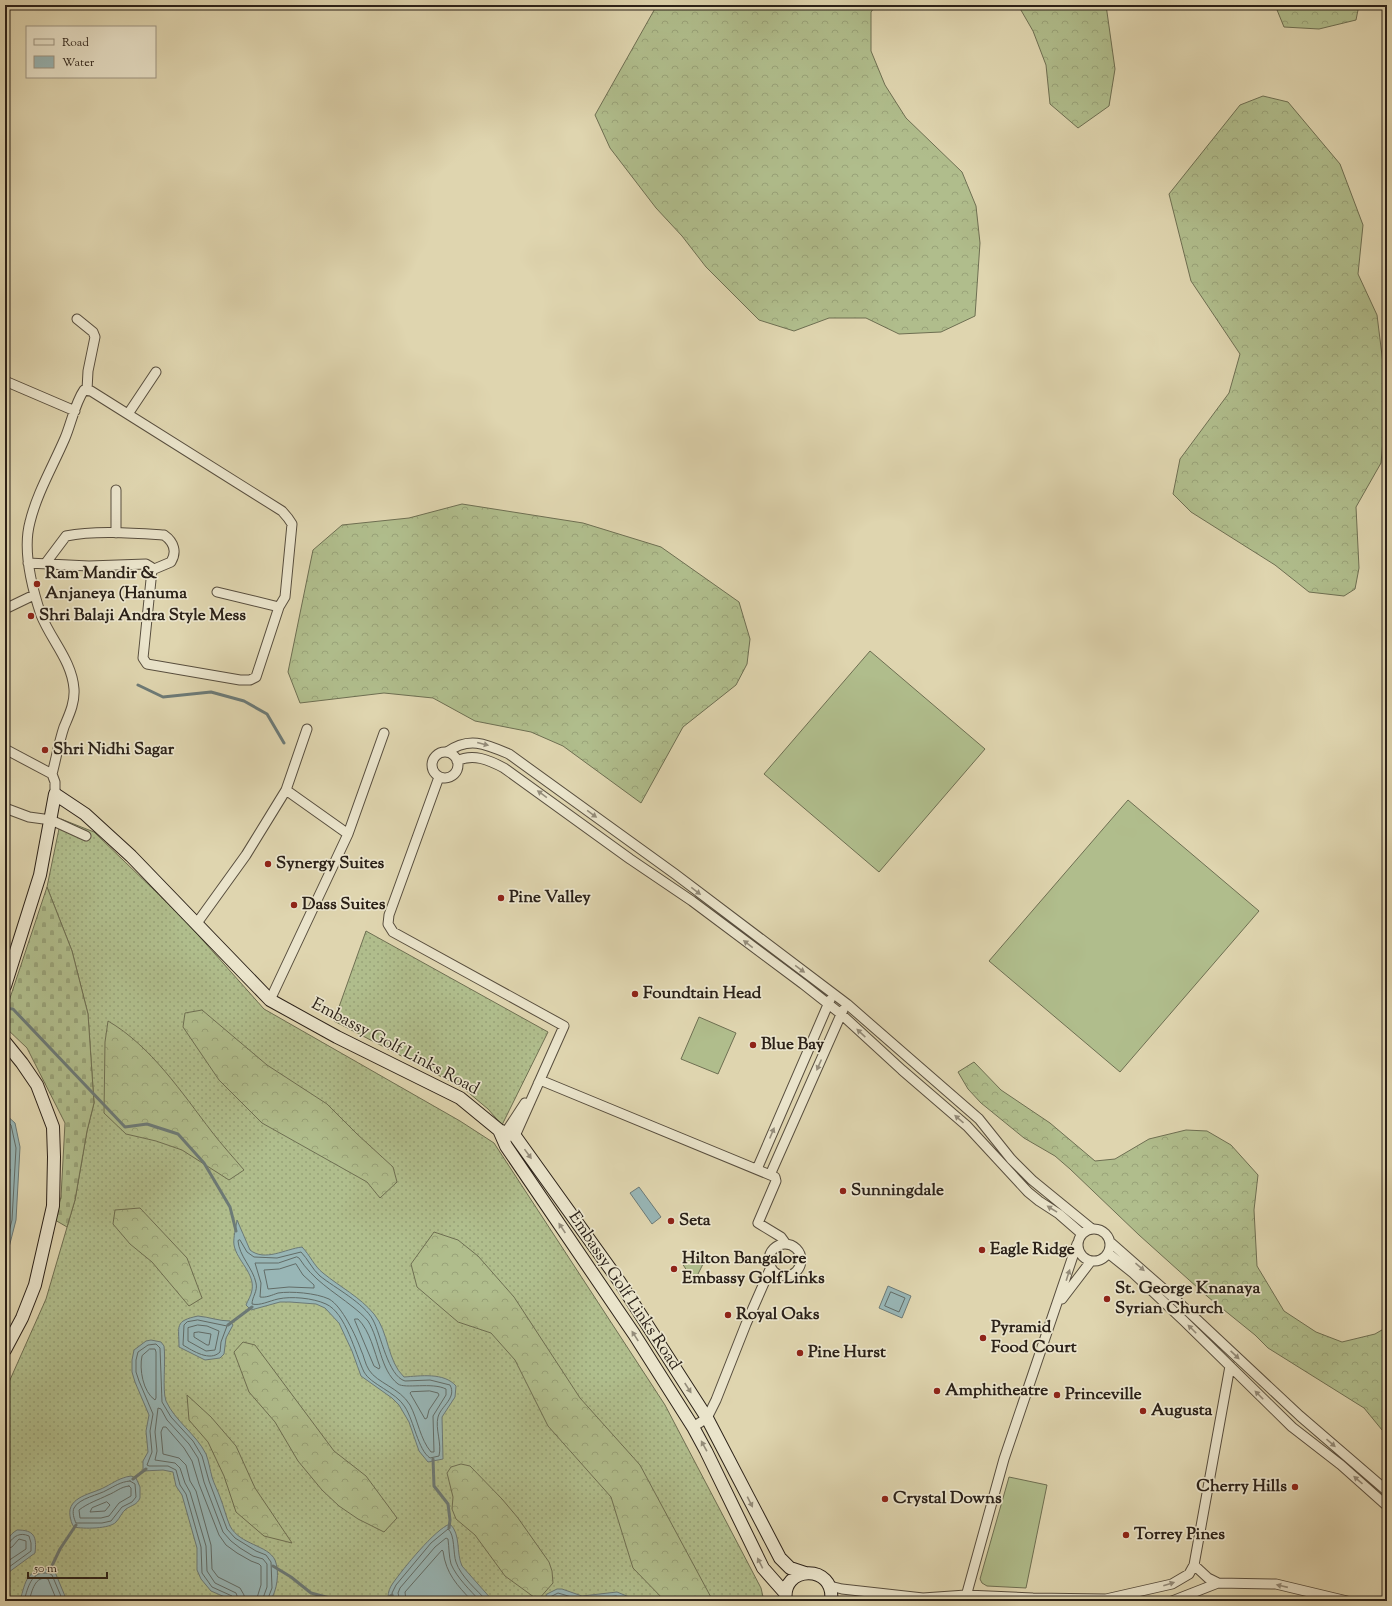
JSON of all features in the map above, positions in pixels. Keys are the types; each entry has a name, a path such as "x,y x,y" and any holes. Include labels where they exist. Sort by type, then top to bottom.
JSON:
{"street":[{"path":"77,319 93,332 95,337 88,371 87,390"},
{"path":"128,414 156,372"},
{"path":"5,381 75,411"},
{"path":"5,986 40,874 55,794 55,782 52,774 64,728 74,699 74,688 66,658 43,618 34,595 28,563 28,537 31,518 82,393 84,390 87,390"},
{"path":"28,563 89,566 146,564 151,567 152,570 143,658 147,664 240,680 250,680 256,677 278,607 285,597 292,524 282,511 128,414 87,390"},
{"path":"116,490 116,533"},
{"path":"45,564 66,536 75,534 116,533 164,535 170,539 174,547 174,556 171,562 152,570"},
{"path":"218,592 278,607"},
{"path":"5,609 34,595"},
{"path":"197,923 246,855 286,790 307,729"},
{"path":"270,1000 348,834 384,733"},
{"path":"447,752 454,755 458,761 458,766 455,773 448,778 440,777 432,768 433,759 439,754 447,752 455,746 464,743 476,742 492,746 510,754 669,870 848,1004 978,1119 1032,1180 1092,1229 1104,1232 1110,1242 1176,1298 1300,1416 1387,1491"},
{"path":"5,749 52,774"},
{"path":"458,761 469,757 478,758 487,760 504,768 630,859 696,904 803,984 841,1014 902,1070 967,1126 1039,1202 1059,1214 1082,1234"},
{"path":"440,777 389,916 389,928 393,932 564,1026 540,1080 507,1133 506,1146"},
{"path":"286,790 348,834"},
{"name":"Embassy Golf Links Road","path":"55,794 85,814 107,834 197,923 270,1000 337,1036 460,1098 507,1133 506,1146 612,1302 693,1427 762,1568 786,1597"},
{"path":"5,808 29,817 50,820 86,836"},
{"path":"757,1169 828,1004 834,994"},
{"path":"770,1175 841,1014 848,1004"},
{"path":"5,1042 37,1085 53,1127 54,1157 53,1206 35,1285 22,1318 5,1350"},
{"path":"540,1080 775,1177 776,1181 758,1223 781,1237 786,1244"},
{"path":"507,1133 625,1292 707,1418 780,1558 790,1568 805,1573 820,1575 826,1580 830,1586 832,1594 831,1601"},
{"path":"965,1598 1004,1460 1058,1305 1077,1244 1082,1234 1087,1230 1092,1229"},
{"path":"1077,1244 1081,1256 1091,1261 1101,1260 1108,1252 1110,1242"},
{"path":"779,1245 793,1245 801,1256 801,1262 798,1269 794,1273 781,1275 775,1272 771,1267 769,1261 770,1254 774,1248 779,1245"},
{"path":"1108,1252 1149,1288 1292,1427 1340,1465 1387,1506"},
{"path":"1058,1305 1091,1261"},
{"path":"693,1427 707,1418 716,1400 746,1324 771,1267"},
{"path":"612,1302 625,1292"},
{"path":"830,1586 842,1589 923,1598 1106,1599 1172,1584 1189,1574 1194,1566 1230,1366"},
{"path":"1194,1566 1218,1584"},
{"path":"786,1597 792,1580 805,1573"},
{"path":"1172,1601 1218,1584 1276,1584 1347,1601"}],"green space":[{"path":"657,5 876,5 871,12 871,51 885,85 906,118 962,172 976,206 980,243 975,316 941,332 899,334 866,318 829,318 794,331 759,320 706,267 682,236 656,208 610,148 595,115"},
{"path":"1018,5 1106,5 1115,69 1109,106 1078,128 1050,104 1046,65 1033,31"},
{"path":"1275,5 1359,5 1356,20 1319,29 1284,27"},
{"path":"1263,96 1288,102 1340,164 1363,225 1358,274 1377,315 1387,396 1381,463 1356,507 1359,568 1355,589 1344,596 1309,592 1275,565 1191,512 1173,494 1180,459 1229,393 1240,354 1191,281 1169,194 1240,105"},
{"path":"462,504 583,523 661,547 739,602 750,639 747,664 736,685 683,727 641,803 563,746 531,732 475,721 433,698 384,693 300,703 288,672 313,550 342,525 409,518"},
{"path":"870,651 985,749 879,872 764,774"},
{"path":"1128,800 1259,911 1120,1072 989,961"},
{"path":"61,819 94,832 182,917 264,1009 460,1121 494,1143 665,1405 761,1588 764,1601 5,1601 5,1391 46,1299 75,1200 87,1131 94,1103 88,1014 72,951 47,887"},
{"path":"47,887 72,951 88,1014 94,1103 87,1131 75,1200 67,1227 55,1220 61,1197 65,1123 27,1048 5,1027 5,1013"},
{"path":"366,931 548,1032 502,1125 488,1109 463,1088 334,1021"},
{"path":"202,1010 267,1065 327,1104 393,1167 397,1182 380,1198 367,1182 262,1123 219,1080 183,1027 185,1013"},
{"path":"699,1017 736,1033 718,1074 681,1059"},
{"path":"108,1021 124,1031 138,1043 165,1071 216,1137 244,1170 229,1180 182,1150 156,1141 126,1134 104,1113 105,1042"},
{"path":"974,1062 1001,1090 1050,1123 1095,1161 1115,1159 1149,1139 1186,1130 1207,1131 1231,1145 1258,1175 1254,1210 1257,1266 1284,1311 1316,1332 1342,1342 1375,1334 1387,1327 1387,1436 1364,1408 1268,1348 1255,1335 1208,1297 1139,1235 1055,1156 1024,1138 981,1103 968,1089 958,1072"},
{"path":"140,1208 187,1258 202,1298 189,1306 152,1262 130,1244 113,1224 115,1210"},
{"path":"434,1232 458,1240 478,1256 514,1297 580,1398 640,1465 713,1601 665,1601 633,1568 611,1497 548,1426 515,1360 491,1333 458,1322 417,1287 411,1264"},
{"path":"697,1253 706,1258 694,1282 682,1263"},
{"path":"243,1342 255,1345 334,1451 366,1476 397,1518 384,1532 358,1519 339,1506 322,1490 298,1461 275,1422 249,1392 234,1352"},
{"path":"187,1395 211,1417 236,1446 255,1488 292,1543 264,1536 236,1512 224,1476 208,1442 189,1420"},
{"path":"461,1464 470,1466 502,1499 518,1518 549,1562 552,1571 553,1583 538,1600 505,1576 475,1535 456,1519 452,1509 453,1497 447,1473 451,1467"},
{"path":"1009,1477 1047,1485 1026,1588 987,1586 982,1583 980,1579"}],"water":[{"path":"5,1114 15,1123 20,1147 16,1220 5,1263 5,1176 7,1153 5,1145"},
{"path":"639,1187 661,1217 652,1224 630,1193"},
{"path":"237,1220 250,1250 262,1255 269,1255 302,1247 320,1270 368,1308 379,1321 394,1363 404,1377 438,1377 451,1382 456,1386 455,1397 442,1417 443,1459 428,1462 419,1451 409,1422 399,1405 392,1398 361,1376 352,1351 339,1323 325,1308 316,1304 280,1302 251,1310 246,1305 252,1292 252,1284 251,1278 238,1256 234,1245"},
{"path":"888,1286 911,1296 902,1318 879,1308"},
{"path":"198,1316 230,1321 233,1325 226,1338 224,1354 220,1358 205,1360 179,1347 179,1329 181,1322"},
{"path":"151,1340 161,1342 164,1346 164,1390 166,1401 175,1415 197,1440 206,1454 213,1480 230,1526 240,1537 266,1551 275,1560 277,1565 277,1581 270,1601 234,1601 211,1591 201,1579 197,1570 197,1548 182,1495 176,1486 173,1472 163,1470 143,1471 143,1461 148,1452 146,1431 149,1415 135,1382 132,1372 132,1360 134,1350 146,1341"},
{"path":"131,1476 136,1478 140,1487 140,1498 136,1504 125,1510 116,1522 102,1527 74,1527 70,1516 70,1509 77,1500 120,1479"},
{"path":"450,1524 456,1533 462,1566 493,1601 392,1600 388,1597 392,1585 411,1559 436,1533"},
{"path":"17,1530 27,1531 33,1535 35,1538 35,1553 9,1572 5,1577 4,1557 6,1545 8,1539"},
{"path":"50,1569 55,1572 67,1601 20,1601 28,1578 36,1571"},
{"path":"557,1589 562,1589 582,1596 617,1592 639,1601 543,1601 547,1594"}],"waterway":[{"path":"138,685 163,697 211,692 244,701 267,714 284,743"},
{"path":"5,1008 13,1009 125,1127 147,1124 178,1134 204,1163 230,1207 236,1231"},
{"path":"228,1325 252,1307"},
{"path":"433,1459 434,1486 448,1504 450,1520 449,1528"},
{"path":"133,1479 146,1469"},
{"path":"49,1572 60,1549 76,1525"},
{"path":"273,1566 291,1577 311,1593 341,1601"},
{"path":"383,1601 392,1595"}],"place":[{"name":"Ram Mandir & Anjaneya (Hanuma","path":"37,584"},
{"name":"Shri Balaji Andra Style Mess","path":"31,616"},
{"name":"Shri Nidhi Sagar","path":"45,750"},
{"name":"Synergy Suites","path":"268,864"},
{"name":"Pine Valley","path":"501,898"},
{"name":"Dass Suites","path":"294,905"},
{"name":"Foundtain Head","path":"635,994"},
{"name":"Blue Bay","path":"753,1045"},
{"name":"Sunningdale","path":"843,1191"},
{"name":"Seta","path":"671,1221"},
{"name":"Eagle Ridge","path":"982,1250"},
{"name":"Hilton Bangalore Embassy GolfLinks","path":"674,1269"},
{"name":"St. George Knanaya Syrian Church","path":"1107,1299"},
{"name":"Royal Oaks","path":"728,1315"},
{"name":"Pyramid Food Court","path":"983,1338"},
{"name":"Pine Hurst","path":"800,1353"},
{"name":"Amphitheatre","path":"937,1391"},
{"name":"Princeville","path":"1057,1395"},
{"name":"Augusta","path":"1143,1411"},
{"name":"Cherry Hills","path":"1295,1487"},
{"name":"Crystal Downs","path":"885,1499"},
{"name":"Torrey Pines","path":"1126,1535"}]}
